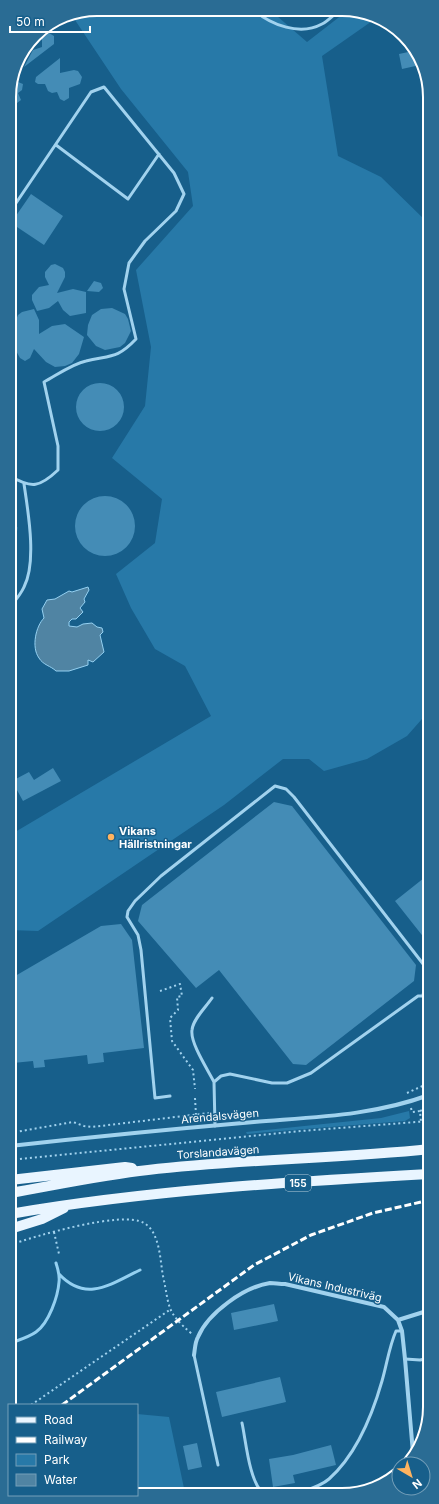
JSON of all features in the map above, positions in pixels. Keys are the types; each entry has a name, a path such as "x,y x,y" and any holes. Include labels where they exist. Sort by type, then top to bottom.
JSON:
{"main road":[{"name":"Torslandavägen","path":"16,1192 148,1170 423,1150"},
{"path":"16,1179 125,1167 148,1170"},
{"name":"155","path":"16,1213 72,1204 189,1191 423,1174"},
{"path":"16,1227 42,1220 72,1204"}],"street":[{"name":"Arendalsvägen","path":"16,1145 215,1126 361,1114 388,1108 423,1097"},
{"name":"Vikans Industriväg","path":"194,1355 197,1338 206,1323 214,1314 252,1289 270,1283 285,1284 384,1307 398,1320 402,1331 412,1446"},
{"path":"398,1320 423,1312"}],"lane":[{"path":"264,16 277,24 304,29 323,24 333,16"},
{"path":"16,203 91,92 104,87 174,173 184,194 176,211 145,241 128,263 124,289 136,339 123,352 104,359 85,361 44,382 58,446 58,470 44,483 24,484 16,479"},
{"path":"56,145 128,199 159,154"},
{"path":"16,599 25,586 28,572 30,545 24,484"},
{"path":"170,1096 155,1098 141,950 138,935 127,917 128,911 135,901 161,876 275,786 286,789 294,797 423,964"},
{"path":"214,1082 221,1076 230,1074 272,1083 287,1083 310,1073 406,1004 418,996 423,996"},
{"path":"212,998 196,1020 192,1030 193,1039 214,1082 215,1126"},
{"path":"313,1488 329,1479 348,1460 360,1439 382,1381 390,1344 396,1331 402,1331"},
{"name":"Vikans Industriväg","path":"194,1355 218,1464"},
{"path":"405,1359 423,1359"},
{"path":"242,1423 257,1488"}],"path":[{"path":"160,991 180,984 182,996 177,997 178,1010 170,1018 172,1041 193,1070 195,1089"},
{"path":"195,1098 196,1115"},
{"path":"16,1132 73,1122 92,1127 214,1112"},
{"path":"16,1159 293,1131 423,1122"},
{"path":"16,1243 54,1232 120,1219 133,1218 145,1223 154,1234 167,1303 176,1321 197,1338"},
{"path":"54,1232 59,1254"},
{"path":"32,1404 170,1309"}],"green space":[{"path":"97,16 277,16 307,42 341,16 372,21 322,56 338,156 381,177 423,218 423,718 407,736 367,759 324,771 309,759 283,759 224,805 38,931 16,930 16,831 211,716 185,666 155,649 131,608 116,574 155,543 162,499 112,458 145,406 151,347 136,270 193,206 188,172 121,89 75,19"},
{"path":"409,1111 410,1118 405,1121 247,1134 246,1132 381,1118"},
{"path":"138,1414 169,1417 184,1488 138,1488"}],"water":[{"path":"88,587 89,590 84,599 85,602 80,608 83,612 76,619 72,619 69,622 69,626 77,627 83,624 92,623 97,627 102,628 103,632 100,635 104,652 93,662 88,660 88,665 69,671 56,671 41,660 35,648 37,631 44,618 42,609 47,600 55,599 69,591 72,592"}],"building":[{"path":"49,33 54,36 54,44 24,67 33,50 42,47 42,38"},
{"path":"409,52 417,66 402,69 399,54"},
{"path":"60,58 60,73 74,70 78,71 82,77 80,84 69,88 69,98 64,101 60,99 57,92 52,93 48,91 45,84 38,84 35,82 36,77"},
{"path":"18,82 23,84 22,90 18,93 21,100 17,103 16,112 16,92"},
{"path":"31,194 63,216 44,245 16,226 16,216"},
{"path":"55,264 63,268 65,272 65,277 57,293 73,289 86,292 86,313 70,316 63,310 58,301 49,308 37,311 32,300 32,295 39,287 49,285 45,277 45,272 51,265"},
{"path":"94,281 101,283 103,288 99,292 87,291"},
{"path":"112,308 125,314 131,331 125,343 120,347 105,350 96,346 87,335 88,325 92,315 101,309"},
{"path":"34,309 39,320 39,334 52,326 65,324 84,337 79,354 72,363 65,366 55,367 46,362 34,349 30,358 25,361 20,358 16,351 16,320 18,315 22,312"},
{"path":"95,383 105,383 117,390 124,402 124,412 117,424 105,431 95,431 87,427 80,420 76,412 76,402 80,394 87,387"},
{"path":"105,496 122,501 130,509 135,526 130,543 122,551 105,556 88,551 80,543 75,526 80,509 88,501"},
{"path":"53,768 61,781 23,801 16,788 16,779 29,772 34,780"},
{"path":"274,802 292,806 416,965 414,981 306,1065 293,1064 219,970 196,988 138,921 142,905"},
{"path":"423,879 423,936 395,901"},
{"path":"121,924 132,940 144,1048 103,1053 104,1062 88,1064 87,1055 44,1060 45,1067 34,1068 33,1061 16,1063 16,976 101,926"},
{"path":"274,1304 278,1321 234,1330 231,1313"},
{"path":"280,1377 286,1402 222,1417 216,1392"},
{"path":"197,1443 202,1467 188,1470 183,1446"},
{"path":"331,1445 336,1465 293,1475 295,1483 273,1487 269,1459 293,1455"}],"waterway":[{"path":"16,1341 36,1332 41,1328 49,1316 55,1302 58,1288 59,1272 56,1263"},
{"path":"59,1274 69,1283 79,1288 89,1289 109,1285 140,1270"}],"railway":[{"path":"63,1404 254,1265 311,1235 373,1213 423,1202"}],"place":[{"name":"Vikans Hällristningar","path":"111,837"}]}
